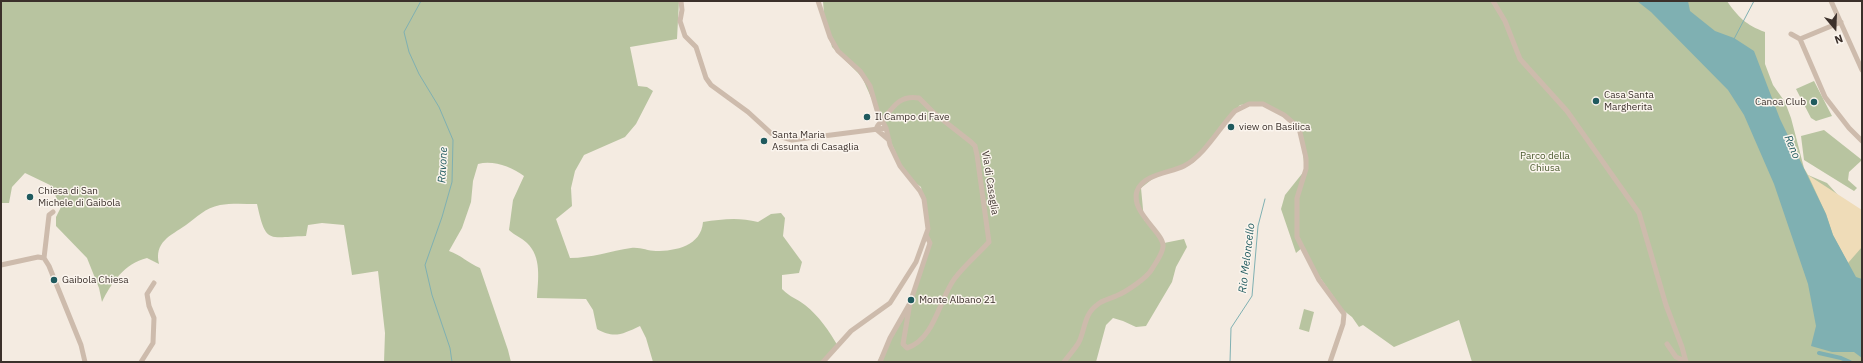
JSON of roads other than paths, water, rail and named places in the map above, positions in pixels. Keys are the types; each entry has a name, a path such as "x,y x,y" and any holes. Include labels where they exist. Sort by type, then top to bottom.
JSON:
{"street":[{"path":"681,1 682,10 680,20 683,30 685,36 696,47 706,78 712,85 748,112 772,134 792,140 859,133 886,128"},
{"path":"818,1 830,37 838,51 860,71 870,86 877,110 886,128 889,140 900,166 920,191 924,199 928,229 916,262 890,303 851,331 823,362"},
{"path":"1493,1 1506,21 1520,58 1567,110 1639,213 1666,305 1673,321 1685,362"},
{"path":"1831,1 1862,70"},
{"path":"1800,39 1841,22"},
{"path":"1791,34 1800,39 1825,97 1862,142"},
{"name":"Via di Casaglia","path":"882,120 900,100 906,98 919,98 934,113 974,144 978,155 989,242 954,279 931,327 913,346 906,348 903,344 910,303"},
{"path":"1064,362 1078,343 1085,322 1093,308 1101,302 1124,292 1136,284 1150,271 1161,253 1163,246 1162,240 1145,218 1138,205 1137,196 1140,186 1154,176 1183,167 1193,160 1235,111 1249,104 1258,103 1269,107 1297,125 1299,128 1306,158 1306,169 1297,198 1298,237 1320,280 1343,312 1343,324 1330,362"},
{"path":"876,129 878,123 882,120"},
{"path":"876,129 889,140"},
{"path":"53,212 50,215 44,258 49,266 81,345 85,362"},
{"path":"880,362 890,338 910,303 930,243 926,235"},
{"path":"1,265 38,257 44,258"},
{"path":"141,362 153,343 154,318 149,306 147,294 154,283"},
{"path":"1666,344 1676,357 1685,362"}],"water":[{"name":"Reno","path":"1637,1 1688,1 1690,11 1715,31 1734,38 1754,51 1780,119 1826,214 1833,235 1856,277 1862,279 1862,358 1854,352 1832,352 1811,346 1816,326 1808,284 1774,184 1744,115 1728,90 1651,12"}],"waterway":[{"name":"Ravone","path":"421,1 404,32 409,52 419,74 439,107 453,140 452,182 442,217 425,265 432,295 450,348 452,362"},
{"path":"1734,39 1754,1"},
{"name":"Rio Meloncello","path":"1230,362 1231,328 1252,296 1258,226 1265,199"},
{"path":"1819,353 1841,358 1850,362"}],"place":[{"name":"Casa Santa Margherita","path":"1596,101"},
{"name":"Canoa Club","path":"1814,102"},
{"name":"Il Campo di Fave","path":"867,117"},
{"name":"view on Basilica","path":"1231,127"},
{"name":"Santa Maria Assunta di Casaglia","path":"764,141"},
{"name":"Chiesa di San Michele di Gaibola","path":"30,197"},
{"name":"Gaibola Chiesa","path":"54,280"},
{"name":"Monte Albano 21","path":"911,300"}],"park label":[{"name":"Parco della Chiusa","path":"1545,162"}]}
